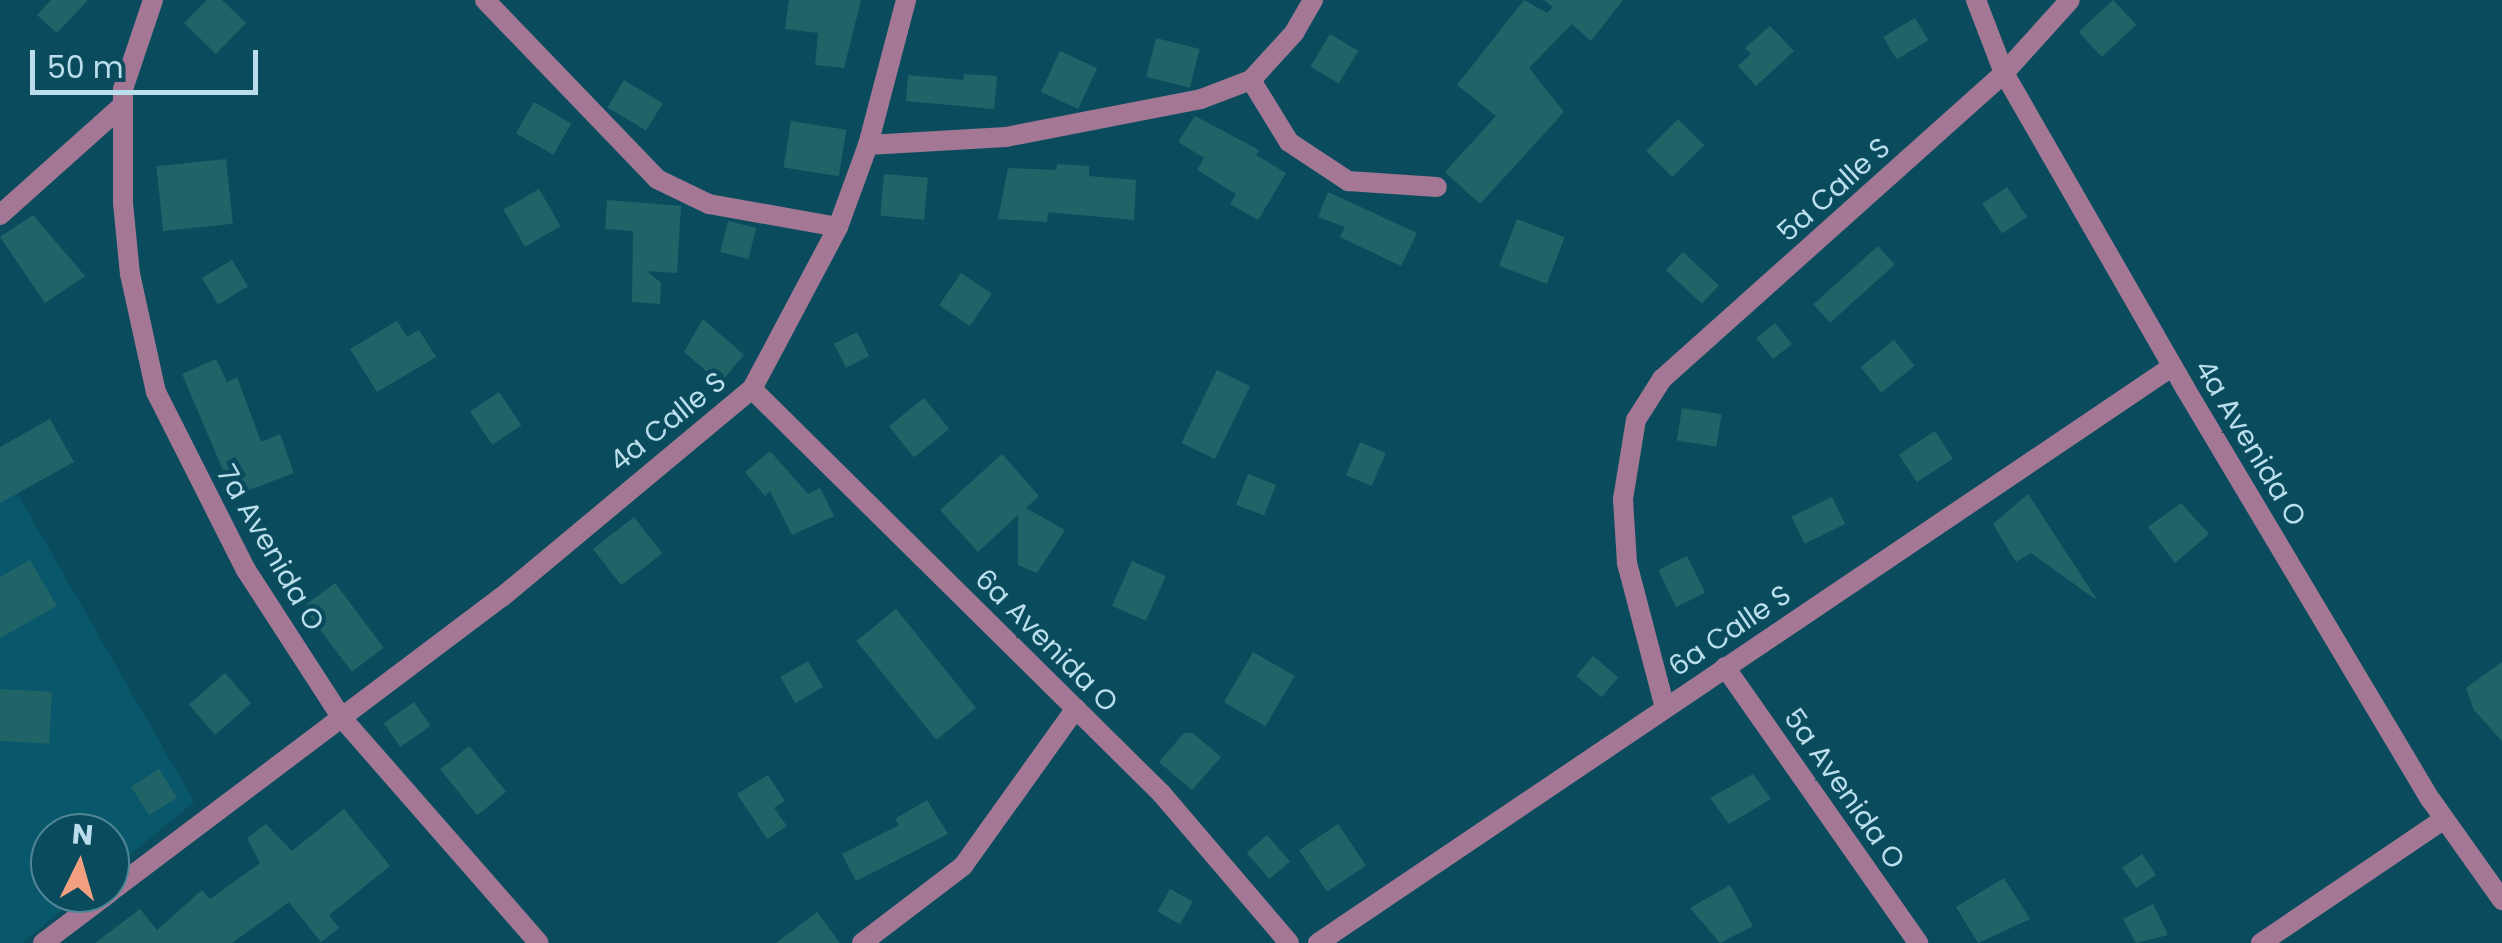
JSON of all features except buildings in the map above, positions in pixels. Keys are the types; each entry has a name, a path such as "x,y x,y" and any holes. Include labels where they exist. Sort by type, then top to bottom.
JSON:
{"street":[{"path":"0,215 123,105 154,0"},
{"path":"485,0 657,179 709,204 838,228"},
{"name":"4a Calle S","path":"130,876 502,597 752,389 838,228 868,145 906,0"},
{"path":"868,145 1006,138 1201,100 1250,80 1294,33 1314,0"},
{"name":"4a Avenida O","path":"1976,0 2004,72 2173,366 2444,818 2502,900"},
{"name":"5a Calle S","path":"1666,708 1626,564 1623,499 1636,420 1662,379 2004,72 2070,0"},
{"path":"1250,80 1290,142 1348,180 1437,187"},
{"name":"7a Avenida O","path":"123,105 130,274 156,392 246,570 341,718 539,943"},
{"name":"6a Calle S","path":"1318,943 2173,366"},
{"name":"6a Avenida O","path":"752,389 1161,793 1289,943"},
{"name":"5a Avenida O","path":"1725,667 1918,943"},
{"path":"862,943 963,866 1076,708"},
{"path":"2260,943 2444,818"},
{"name":"4a Calle S","path":"42,943 81,913"}],"shaded area":[{"path":"0,463 194,802 130,855 130,813 30,813 30,913 59,913 22,943 0,943"}]}
